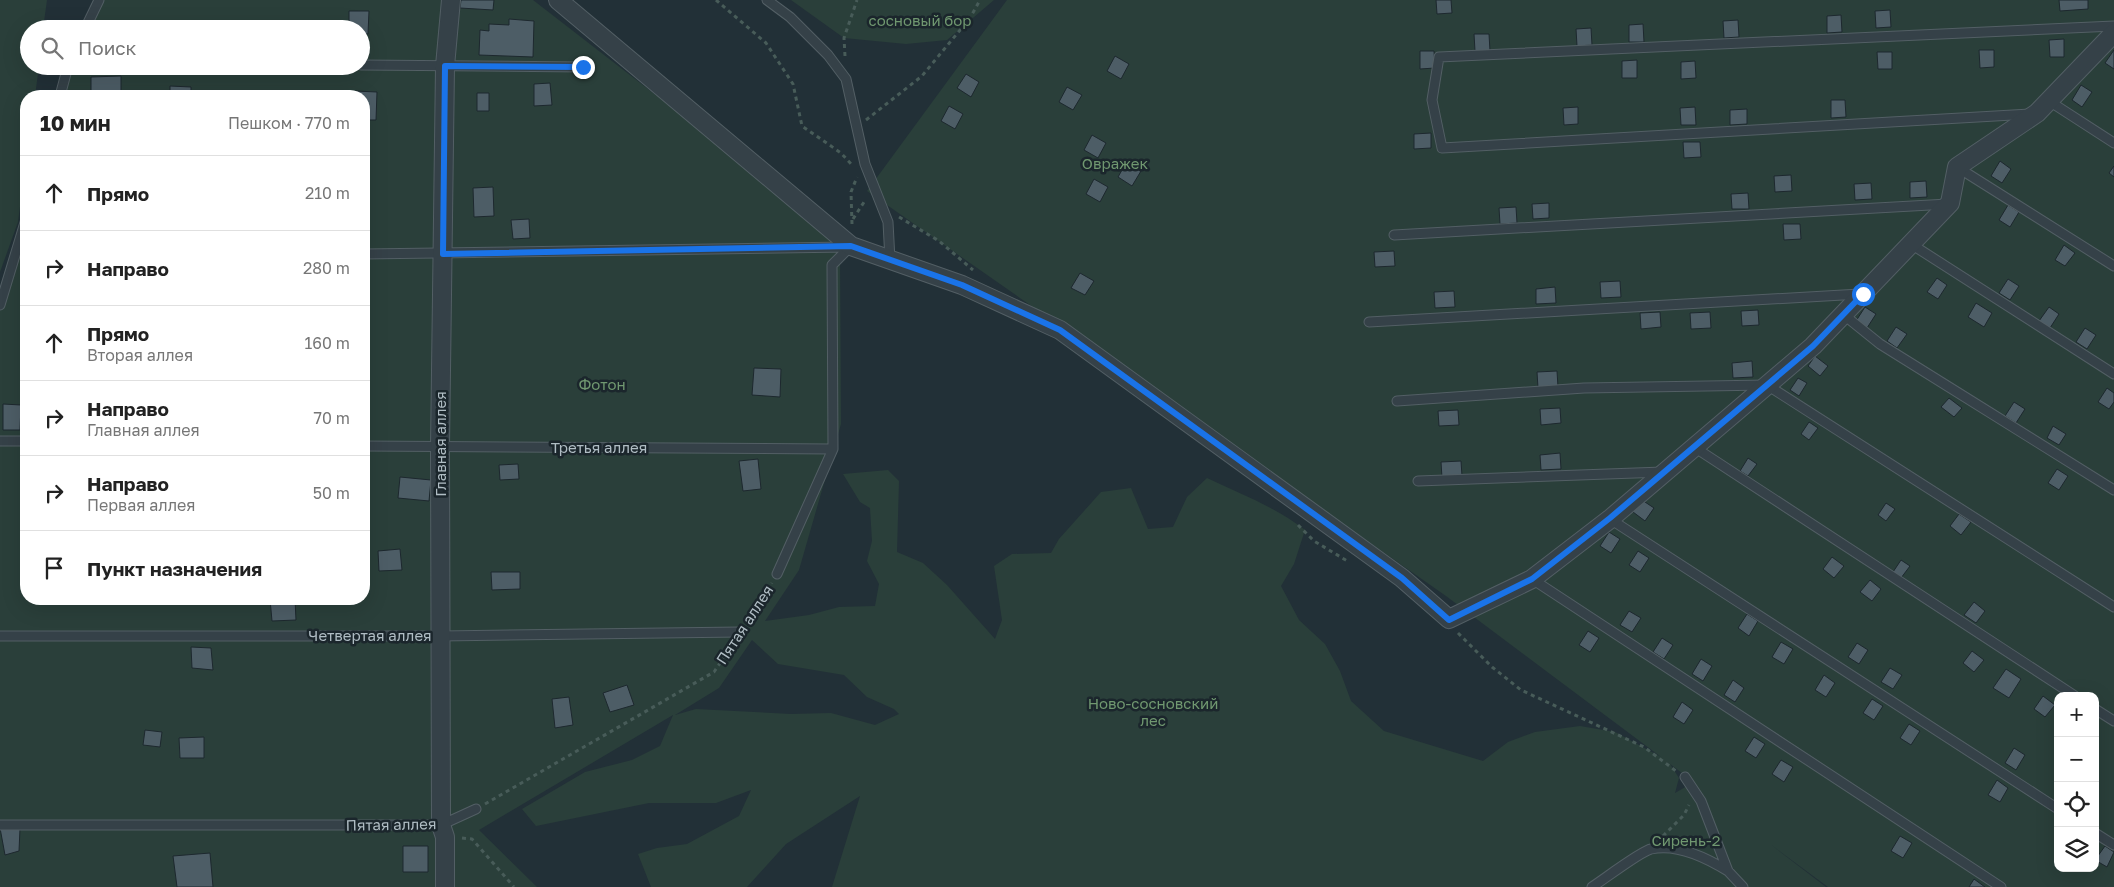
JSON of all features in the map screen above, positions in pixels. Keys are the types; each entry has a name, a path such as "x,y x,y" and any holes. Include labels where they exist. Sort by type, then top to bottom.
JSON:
{"street":[{"name":"Главная аллея","path":"444,887 440,447 445,66 451,0"},
{"path":"558,0 851,246 962,285 1060,330 1402,578 1449,620 1532,579 1666,472 1813,346 1950,203 1957,167 2043,107 2114,33"}],"lane":[{"path":"89,20 99,0"},
{"path":"767,0 790,17 828,55 846,79 865,164 888,222 890,260"},
{"path":"2114,26 1439,57 1432,100 1442,148 2043,107 2114,143"},
{"path":"370,65 583,67"},
{"path":"62,90 66,75"},
{"path":"1957,167 2114,266"},
{"path":"1394,236 1950,203"},
{"path":"1912,244 2114,374"},
{"path":"370,254 851,246"},
{"path":"777,574 834,449 832,265 851,246"},
{"path":"0,305 20,257"},
{"path":"1369,322 1863,294"},
{"path":"1844,315 1880,344 2114,490"},
{"path":"1397,401 1584,388 1767,385 2114,606"},
{"path":"0,441 20,441"},
{"name":"Третья аллея","path":"370,446 834,449"},
{"path":"1694,447 2069,692"},
{"path":"1418,481 1666,472"},
{"path":"1610,518 2054,806"},
{"path":"1532,579 2001,887"},
{"name":"Четвертая аллея","path":"0,636 441,636 740,632"},
{"path":"2099,712 2114,721"},
{"path":"1685,777 1701,801 1728,871"},
{"name":"Пятая аллея","path":"0,825 443,831 476,809"},
{"path":"2099,836 2114,845"},
{"path":"1592,887 1650,849 1680,850 1705,857 1728,871 1743,887"}],"path":[{"path":"716,0 766,44 793,84 802,126 841,153 858,172 851,192 853,211 851,246"},
{"path":"846,79 844,38 857,0"},
{"path":"858,127 922,76 970,18 980,0"},
{"path":"882,206 939,241 975,273"},
{"name":"Пятая аллея","path":"476,809 714,672 777,574"},
{"path":"1449,620 1456,632 1492,667 1521,690 1560,710 1603,727 1644,747 1685,777"},
{"path":"1650,849 1684,815 1695,792"},
{"path":"443,831 472,839 514,887"}],"green space":[{"path":"0,0 47,0 44,20 20,20 20,75 38,75 36,90 20,90 20,207 18,222 0,272"},
{"path":"98,0 533,0 851,246 840,255 841,424 799,570 765,621 809,615 839,607 875,606 879,584 867,561 872,541 870,508 860,502 843,474 888,470 899,481 897,552 923,563 947,585 995,639 1002,620 994,566 1012,554 1051,553 1059,539 1101,492 1131,488 1148,529 1173,527 1187,497 1207,478 1282,514 1305,530 1294,564 1281,586 1299,620 1325,644 1340,671 1351,701 1384,731 1483,761 1508,742 1535,732 1580,726 1615,732 1661,757 1446,596 867,191 1007,0 2114,0 2114,887 1828,887 1770,844 1826,887 832,887 860,796 786,844 747,887 651,887 638,854 657,848 687,844 739,816 751,790 716,803 649,803 536,826 522,809 585,772 632,760 660,746 673,715 479,830 537,887 0,887 0,309 20,239 20,605 370,605 370,90 64,90 70,75 370,75 370,20 90,20","holes":["752,640 778,664 844,675 867,697 894,709 899,714 875,725 831,713 791,714 696,709 675,715 719,688","1670,764 1694,782 1675,793 1679,778"]},
{"name":"сосновый бор","path":"791,0 994,0 947,40 906,44 844,38"}],"building":[{"path":"461,0 494,0 493,10 460,8"},
{"path":"1436,0 1451,0 1452,13 1437,14"},
{"path":"2059,0 2088,0 2088,9 2060,11"},
{"path":"1890,10 1891,27 1876,28 1875,11"},
{"path":"349,11 369,11 369,20 349,20"},
{"path":"1841,15 1842,32 1827,33 1827,16"},
{"path":"509,19 534,21 533,57 479,55 480,30 489,31 489,24 509,25"},
{"path":"1738,20 1739,37 1724,38 1723,21"},
{"path":"1643,24 1644,42 1629,42 1629,25"},
{"path":"1591,28 1592,45 1577,46 1576,29"},
{"path":"1474,34 1489,34 1490,51 1475,51"},
{"path":"2064,39 2064,57 2050,57 2049,40"},
{"path":"1979,50 1994,50 1994,67 1980,68"},
{"path":"2114,50 2114,69 2105,63"},
{"path":"1420,51 1434,51 1435,68 1420,69"},
{"path":"1877,52 1892,52 1892,69 1878,69"},
{"path":"1115,56 1129,64 1121,79 1107,71"},
{"path":"1637,60 1637,78 1622,78 1622,61"},
{"path":"1695,61 1696,78 1681,79 1681,62"},
{"path":"966,74 979,82 971,97 957,88"},
{"path":"121,76 121,90 91,90 91,77"},
{"path":"550,83 552,105 534,106 534,84"},
{"path":"2081,85 2092,92 2082,107 2072,100"},
{"path":"170,86 191,87 191,90 170,90"},
{"path":"1067,87 1082,95 1073,110 1059,102"},
{"path":"370,92 377,92 376,120 370,120"},
{"path":"477,93 489,93 489,111 477,111"},
{"path":"1831,100 1845,100 1846,117 1831,118"},
{"path":"949,106 963,114 955,129 941,121"},
{"path":"1578,107 1578,124 1564,125 1563,108"},
{"path":"1695,107 1696,125 1681,125 1680,108"},
{"path":"1747,109 1747,124 1730,125 1730,110"},
{"path":"1431,133 1431,148 1414,149 1414,134"},
{"path":"1092,135 1106,143 1098,158 1084,150"},
{"path":"1683,142 1700,142 1701,157 1684,158"},
{"path":"2000,161 2011,169 2002,183 1991,176"},
{"path":"1126,163 1141,171 1132,186 1118,177"},
{"path":"2114,166 2114,177 2109,173"},
{"path":"1791,175 1792,191 1775,192 1774,176"},
{"path":"1094,179 1108,187 1100,202 1086,194"},
{"path":"1926,181 1927,197 1910,198 1910,182"},
{"path":"1871,183 1872,199 1855,200 1854,184"},
{"path":"493,187 494,216 474,217 473,188"},
{"path":"1748,193 1749,209 1732,209 1731,194"},
{"path":"1549,203 1549,218 1533,219 1532,204"},
{"path":"2008,205 2019,212 2010,227 1999,220"},
{"path":"1516,207 1517,223 1500,224 1499,208"},
{"path":"529,219 530,238 513,239 511,220"},
{"path":"1783,224 1800,224 1801,239 1784,240"},
{"path":"2064,245 2075,253 2065,266 2055,260"},
{"path":"1394,251 1395,266 1375,267 1374,252"},
{"path":"1080,273 1094,281 1085,295 1071,288"},
{"path":"1937,278 1947,285 1938,299 1927,292"},
{"path":"2008,279 2019,286 2010,300 1999,293"},
{"path":"1620,281 1621,297 1601,298 1600,282"},
{"path":"1555,287 1556,303 1536,304 1536,289"},
{"path":"1454,291 1455,307 1435,308 1434,292"},
{"path":"1976,303 1992,313 1984,327 1968,317"},
{"path":"1865,307 1876,314 1867,328 1856,321"},
{"path":"2049,307 2059,314 2050,328 2039,321"},
{"path":"1758,310 1759,325 1742,326 1741,311"},
{"path":"1660,312 1661,327 1641,329 1640,313"},
{"path":"1710,312 1711,328 1691,329 1690,313"},
{"path":"1896,327 1907,334 1897,348 1887,341"},
{"path":"2085,328 2096,335 2087,349 2076,342"},
{"path":"1815,356 1828,366 1820,376 1808,366"},
{"path":"1752,361 1753,377 1733,378 1732,363"},
{"path":"754,368 781,369 780,397 752,395"},
{"path":"1557,371 1558,387 1538,388 1537,372"},
{"path":"1798,378 1807,383 1799,396 1790,390"},
{"path":"2107,388 2114,393 2114,402 2109,409 2098,402"},
{"path":"1949,398 1962,408 1954,417 1941,407"},
{"path":"2014,402 2025,409 2016,423 2005,416"},
{"path":"3,404 20,405 20,430 3,430"},
{"path":"1560,408 1561,423 1541,425 1540,409"},
{"path":"1458,410 1459,425 1439,426 1438,411"},
{"path":"1809,422 1818,428 1809,440 1801,434"},
{"path":"2053,426 2066,434 2059,445 2047,438"},
{"path":"1560,453 1561,469 1541,470 1540,455"},
{"path":"1748,458 1757,464 1748,476 1740,471"},
{"path":"758,459 761,489 743,491 739,461"},
{"path":"1461,461 1462,476 1442,478 1441,462"},
{"path":"518,464 519,479 500,480 499,465"},
{"path":"2057,469 2068,476 2059,490 2048,483"},
{"path":"400,477 431,480 429,501 398,498"},
{"path":"1642,500 1654,508 1645,521 1633,512"},
{"path":"1886,503 1895,509 1886,521 1878,515"},
{"path":"1959,514 1971,522 1961,535 1950,526"},
{"path":"1609,532 1620,539 1611,553 1600,546"},
{"path":"400,549 402,570 379,571 378,551"},
{"path":"1638,551 1649,558 1640,572 1629,565"},
{"path":"1832,557 1844,566 1834,578 1823,569"},
{"path":"1901,560 1910,566 1901,578 1893,572"},
{"path":"491,572 520,572 520,589 492,590"},
{"path":"1870,580 1881,589 1872,601 1860,592"},
{"path":"1974,602 1985,611 1976,623 1964,615"},
{"path":"271,605 295,605 296,620 272,621"},
{"path":"1629,611 1641,618 1632,632 1620,625"},
{"path":"1747,614 1758,621 1749,636 1738,628"},
{"path":"1588,631 1599,638 1590,652 1579,645"},
{"path":"1662,638 1673,645 1664,659 1653,652"},
{"path":"1781,642 1793,649 1784,664 1772,657"},
{"path":"1857,643 1868,650 1859,664 1848,657"},
{"path":"191,647 211,648 213,670 192,668"},
{"path":"1972,651 1984,660 1974,672 1963,663"},
{"path":"1701,659 1712,666 1703,681 1692,674"},
{"path":"1890,668 1902,675 1893,689 1881,682"},
{"path":"2006,669 2021,679 2009,698 1993,688"},
{"path":"1824,675 1835,683 1826,697 1815,690"},
{"path":"1733,680 1744,688 1735,702 1724,695"},
{"path":"627,685 634,705 610,712 603,693"},
{"path":"2043,696 2054,704 2045,717 2034,709"},
{"path":"569,697 573,725 555,728 552,699"},
{"path":"1872,699 1883,706 1874,720 1863,713"},
{"path":"1682,702 1693,710 1684,724 1673,717"},
{"path":"1909,724 1920,731 1911,745 1900,738"},
{"path":"145,730 162,732 160,747 143,745"},
{"path":"204,737 204,758 180,758 179,738"},
{"path":"1754,737 1765,744 1756,758 1745,751"},
{"path":"2014,748 2025,755 2016,770 2005,763"},
{"path":"1781,760 1793,767 1784,782 1772,774"},
{"path":"1997,780 2008,788 2000,802 1988,795"},
{"path":"0,828 20,829 19,851 5,855"},
{"path":"1900,836 1912,843 1903,858 1891,851"},
{"path":"403,846 428,846 428,872 403,872"},
{"path":"2105,846 2114,852 2107,867 2099,862 2099,854"},
{"path":"210,853 213,887 177,887 173,856"},
{"path":"1974,879 1985,887 1969,887"}],"route":[{"path":"583,67 445,66 443,254 851,246 962,285 1060,330 1402,578 1449,620 1532,579 1610,518 1813,346 1863,294"}],"park label":[{"name":"Овражек","path":"1115,164"},
{"name":"Фотон","path":"602,385"},
{"name":"Ново-сосновский лес","path":"1153,712"},
{"name":"Сирень-2","path":"1686,841"}]}
